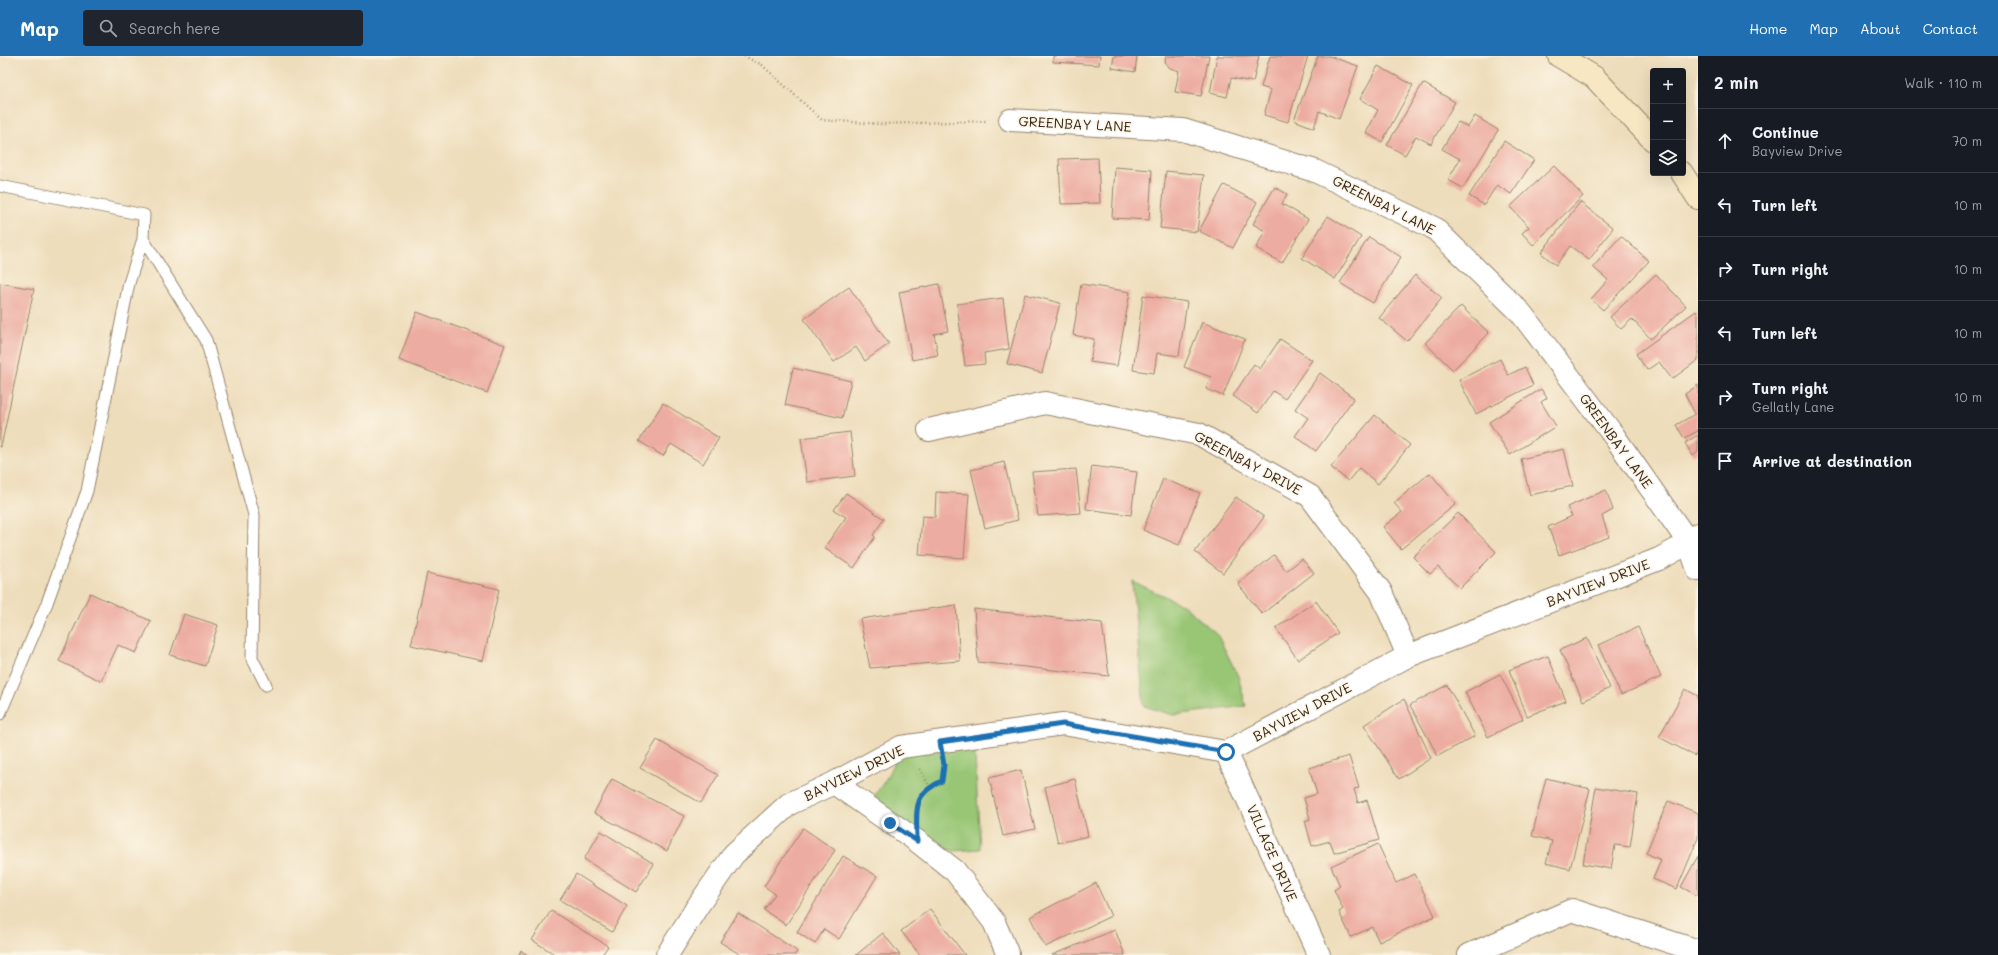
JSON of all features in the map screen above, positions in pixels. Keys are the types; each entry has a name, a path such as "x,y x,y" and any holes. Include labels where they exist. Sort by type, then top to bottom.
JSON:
{"street":[{"path":"1559,56 1594,76 1650,137"},
{"name":"GREENBAY LANE","path":"1010,120 1183,130 1315,170 1434,228 1521,312 1614,436 1695,540 1698,570"},
{"path":"1684,176 1698,198"},
{"name":"GREENBAY DRIVE","path":"929,430 1046,403 1199,434 1310,496 1381,592 1408,656"},
{"name":"BAYVIEW DRIVE","path":"667,955 697,907 734,854 789,804 834,783 901,747 1063,724 1226,752 1408,656 1658,559 1695,540"},
{"name":"VILLAGE DRIVE","path":"1226,752 1319,955"},
{"path":"834,783 917,841 955,871 994,922 1008,955"},
{"path":"1469,955 1572,910 1698,951"}],"lane":[{"path":"0,186 144,215 143,239 129,283 87,491 47,603 0,714"},
{"path":"143,239 206,340 254,515 252,658 266,685"}],"path":[{"path":"744,56 762,65 822,120 882,124 1010,120"},
{"path":"917,841 917,802 929,786 942,781 944,765 940,742"}],"green space":[{"path":"1132,581 1183,605 1217,634 1238,676 1246,706 1173,715 1144,706"},
{"path":"974,737 980,849 954,851 917,841 890,823 875,795 886,779 901,747"}],"building":[{"path":"1053,56 1100,56 1099,65 1053,62"},
{"path":"1114,56 1137,56 1135,72 1112,68"},
{"path":"1166,56 1209,56 1201,96 1175,92 1179,71 1170,68 1165,62"},
{"path":"1217,56 1259,56 1253,82 1231,78 1227,97 1210,93"},
{"path":"1270,56 1308,56 1288,122 1264,115 1271,90 1261,87"},
{"path":"1318,56 1329,56 1358,66 1339,119 1319,111 1314,128 1294,120"},
{"path":"1378,66 1413,85 1382,142 1366,133 1378,110 1360,99"},
{"path":"1423,83 1455,102 1431,144 1416,136 1405,155 1387,145"},
{"path":"1475,116 1498,130 1463,188 1448,180 1460,159 1442,149 1458,122 1468,127"},
{"path":"1504,141 1534,160 1511,194 1497,185 1484,205 1469,196"},
{"path":"1098,158 1100,203 1061,204 1059,159"},
{"path":"1554,166 1583,196 1533,245 1522,233 1529,227 1510,207"},
{"path":"1115,167 1152,170 1149,220 1112,218"},
{"path":"1166,171 1204,175 1197,232 1160,228"},
{"path":"1224,185 1257,202 1233,248 1199,231"},
{"path":"1275,187 1287,194 1282,204 1308,219 1282,263 1256,248 1265,231 1253,224"},
{"path":"1580,202 1613,228 1589,260 1570,246 1556,265 1541,253"},
{"path":"1328,216 1361,237 1335,279 1302,258"},
{"path":"1621,236 1649,261 1603,310 1591,299 1608,280 1593,267"},
{"path":"1369,237 1401,257 1373,303 1340,283"},
{"path":"1656,274 1686,306 1651,339 1632,319 1621,329 1610,317"},
{"path":"1415,275 1442,298 1407,341 1379,318"},
{"path":"0,283 34,289 1,447 0,447"},
{"path":"939,284 948,331 934,334 938,355 912,360 899,292"},
{"path":"1081,284 1130,292 1117,366 1090,362 1094,339 1073,335"},
{"path":"849,287 889,344 865,361 856,347 834,362 804,319"},
{"path":"1025,294 1060,303 1042,373 1007,364"},
{"path":"1143,295 1187,302 1179,356 1157,353 1154,373 1133,370"},
{"path":"1003,298 1009,349 984,353 985,364 965,366 957,304"},
{"path":"1461,306 1489,333 1453,370 1425,343"},
{"path":"1696,311 1698,315 1698,360 1672,379 1659,362 1647,370 1636,354"},
{"path":"417,312 505,345 487,393 399,360"},
{"path":"1202,322 1245,339 1223,396 1206,389 1211,377 1184,367"},
{"path":"1280,339 1312,360 1285,399 1273,391 1258,413 1233,396 1254,364 1260,369"},
{"path":"1500,359 1508,375 1525,367 1533,385 1476,414 1459,380"},
{"path":"793,368 851,381 842,418 785,405"},
{"path":"1320,373 1354,398 1316,451 1295,436 1308,418 1295,409"},
{"path":"1698,385 1698,431 1684,438 1676,425 1695,414 1685,394"},
{"path":"1541,389 1547,398 1541,402 1556,426 1510,455 1489,422"},
{"path":"663,403 719,438 703,464 671,444 663,456 639,441"},
{"path":"1375,415 1410,445 1378,484 1359,468 1348,481 1331,467"},
{"path":"850,432 855,476 807,482 801,438"},
{"path":"1698,435 1698,452 1693,456 1685,443"},
{"path":"1564,449 1573,486 1530,495 1521,459"},
{"path":"1004,462 1018,520 985,528 971,470"},
{"path":"1092,466 1137,472 1131,515 1086,509"},
{"path":"1076,469 1081,513 1038,516 1032,472"},
{"path":"1430,473 1456,504 1401,549 1383,527 1402,512 1394,503"},
{"path":"1163,479 1200,493 1179,545 1143,530"},
{"path":"1606,490 1613,510 1602,516 1609,537 1559,555 1548,527 1572,516 1567,507"},
{"path":"936,492 969,494 964,558 919,555 922,516 935,517"},
{"path":"846,493 884,519 873,535 875,537 854,568 824,548 846,517 834,510"},
{"path":"1236,497 1264,517 1223,573 1195,552"},
{"path":"1458,513 1496,552 1460,588 1438,567 1430,574 1413,557"},
{"path":"1274,555 1286,571 1302,559 1314,573 1262,614 1238,584"},
{"path":"427,573 499,589 483,661 411,645"},
{"path":"90,593 151,621 136,653 118,645 101,681 59,661"},
{"path":"1316,601 1338,633 1298,660 1276,628"},
{"path":"956,605 960,661 870,668 860,619"},
{"path":"974,609 1102,623 1109,676 978,662"},
{"path":"184,614 218,625 205,666 170,655"},
{"path":"1638,627 1661,677 1621,695 1598,645"},
{"path":"1587,638 1610,688 1583,701 1560,650"},
{"path":"1548,656 1566,701 1527,716 1509,670"},
{"path":"1500,674 1523,719 1488,737 1465,692"},
{"path":"1447,685 1475,736 1438,756 1410,705"},
{"path":"1685,689 1698,696 1698,751 1695,756 1659,737"},
{"path":"1404,699 1431,758 1399,779 1364,725"},
{"path":"657,740 718,775 701,803 640,768"},
{"path":"1349,756 1359,788 1354,789 1358,803 1367,800 1379,840 1334,853 1330,841 1312,846 1305,821 1310,819 1304,798 1317,794 1309,768"},
{"path":"1021,770 1035,829 1003,836 989,778"},
{"path":"1546,778 1590,789 1570,869 1546,863 1552,841 1532,836"},
{"path":"612,779 684,816 667,851 594,813"},
{"path":"1075,779 1088,836 1058,843 1045,787"},
{"path":"1596,787 1638,794 1630,847 1615,845 1611,869 1583,864"},
{"path":"1668,801 1698,813 1698,838 1677,889 1653,879 1661,860 1646,853"},
{"path":"803,828 835,850 786,925 764,910 775,894 764,886"},
{"path":"601,831 654,864 636,892 584,859"},
{"path":"1378,844 1396,883 1415,874 1435,916 1379,942 1372,927 1351,937 1339,912 1343,909 1334,890 1340,886 1331,866"},
{"path":"843,856 877,876 839,939 824,929 815,944 797,932"},
{"path":"1698,856 1698,896 1681,887"},
{"path":"576,874 627,906 612,932 560,900"},
{"path":"1096,883 1111,916 1045,947 1030,917"},
{"path":"930,909 965,955 920,955 901,931"},
{"path":"551,911 608,946 602,955 556,955 532,940"},
{"path":"738,913 797,951 795,955 741,955 720,942"},
{"path":"1115,930 1125,955 1052,955"},
{"path":"883,933 900,955 856,955"},
{"path":"521,951 528,955 519,955"}],"route":[{"path":"890,823 917,841 917,802 929,786 942,781 944,765 940,742 1063,724 1226,752"}]}
